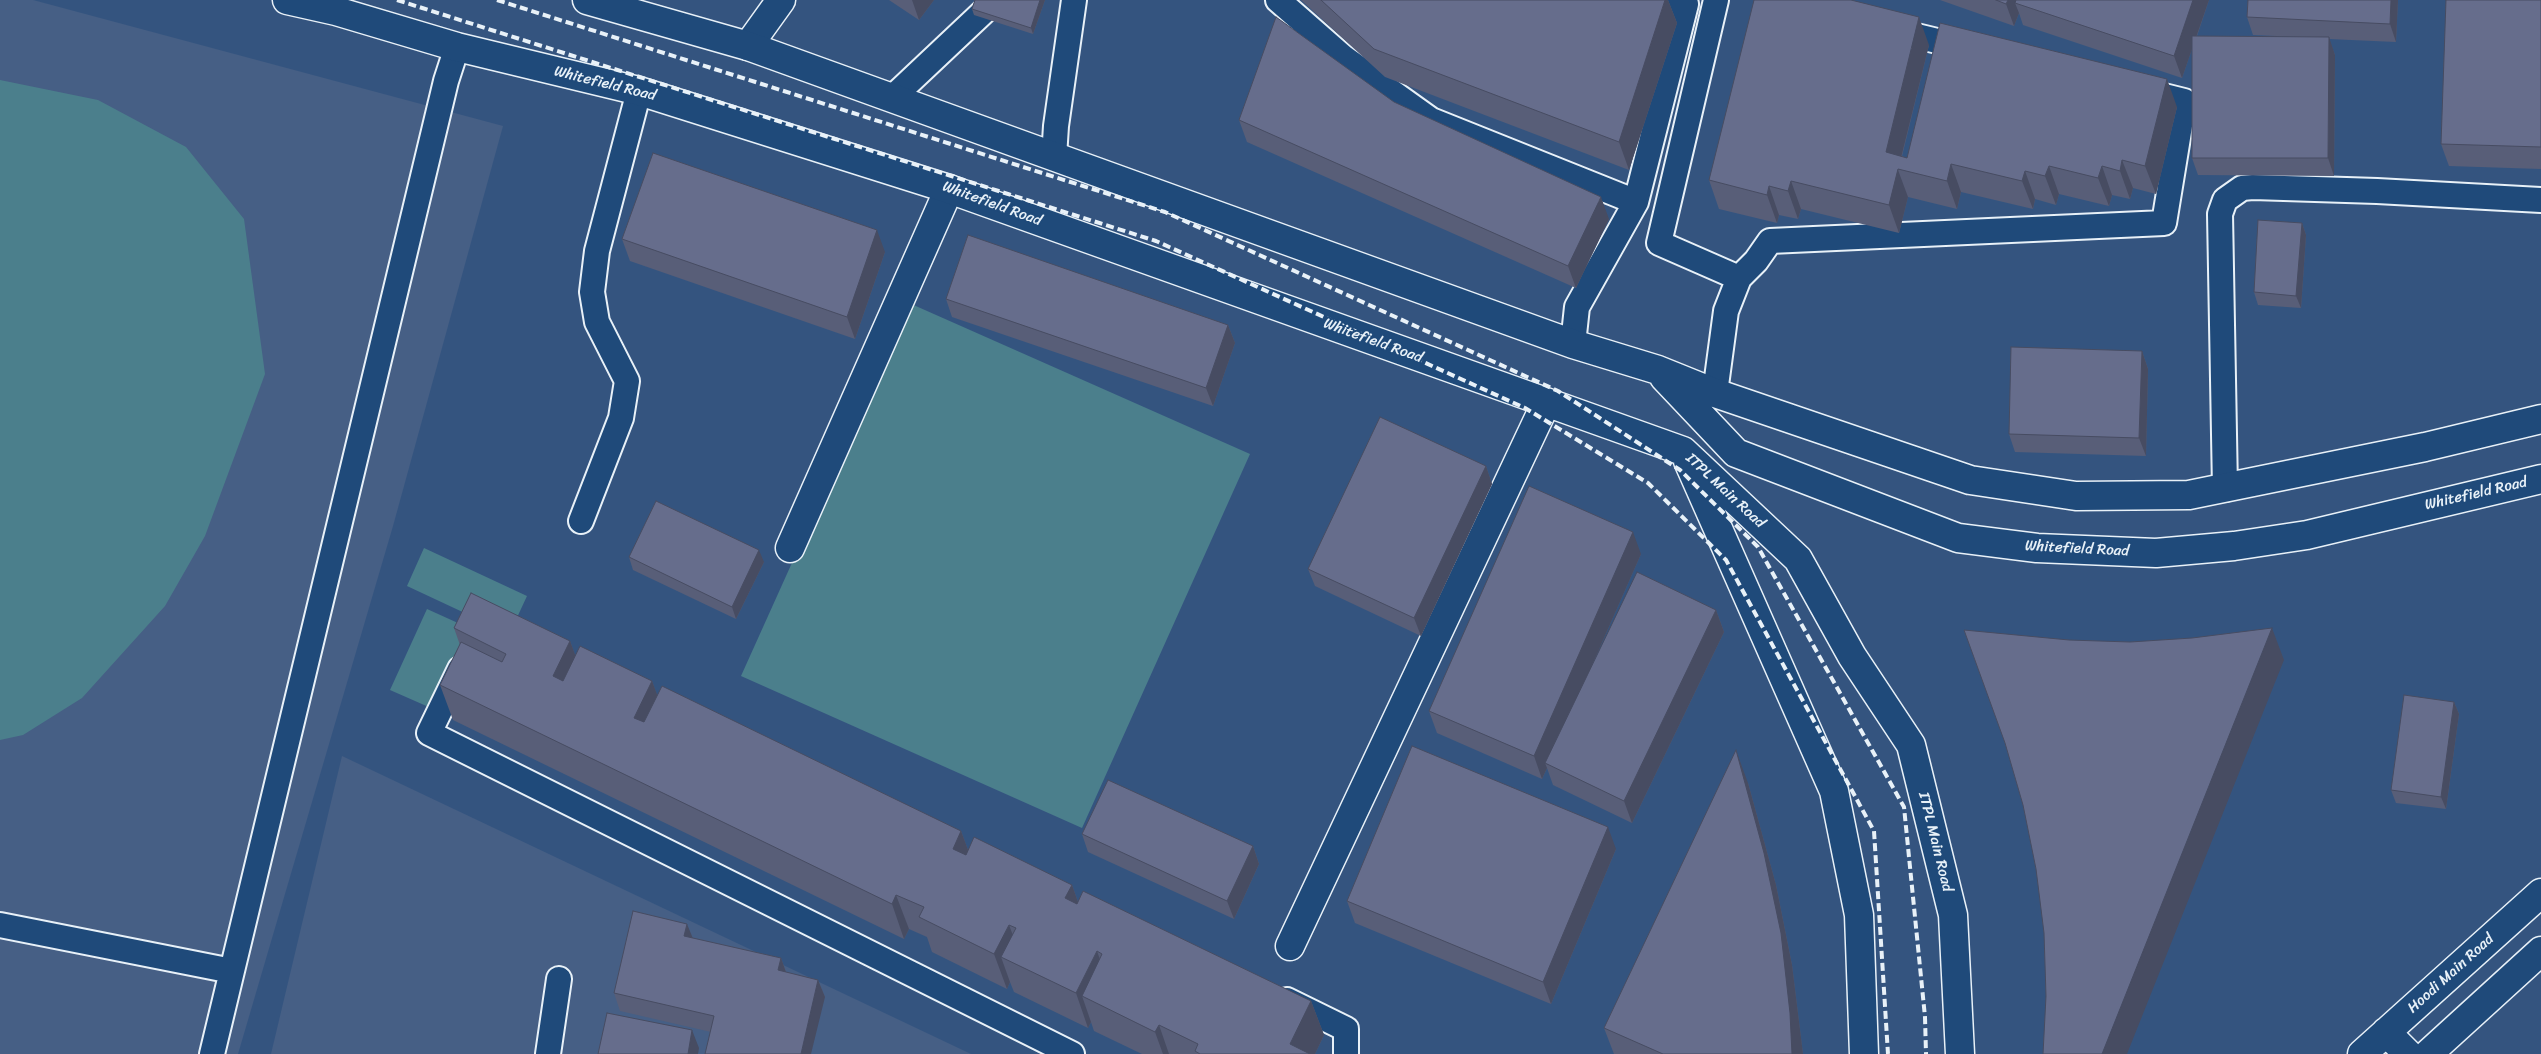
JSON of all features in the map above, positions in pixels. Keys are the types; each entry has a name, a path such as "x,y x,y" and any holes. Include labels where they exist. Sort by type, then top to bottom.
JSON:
{"main road":[{"name":"Whitefield Road","path":"287,0 336,11 457,47 639,91 949,188 1546,404 1683,451"},
{"name":"Whitefield Road","path":"587,0 748,46 1573,344 1658,370 1715,394 1970,480 2076,496 2189,495 2425,447 2541,419"},
{"path":"748,46 781,0"},
{"path":"790,548 949,188"},
{"name":"Whitefield Road","path":"1658,370 1736,453 1958,538 2037,548 2156,553 2234,546 2307,535 2541,479"},
{"path":"1290,946 1546,404"},
{"name":"ITPL Main Road","path":"1683,451 1834,790 1859,915 1864,1054"},
{"name":"ITPL Main Road","path":"1683,451 1798,559 1852,656 1911,745 1953,915 1960,1054"},
{"name":"Hoodi Main Road","path":"2362,1054 2541,893"},
{"path":"2428,1054 2541,951"},
{"path":"2386,1032 2408,1054"}],"lane":[{"path":"892,98 996,0"},
{"path":"1054,156 1056,126 1074,0"},
{"path":"1278,0 1344,57 1430,120 1636,202"},
{"path":"1573,344 1577,307 1636,202 1686,4 1673,0"},
{"path":"1716,0 1659,243 1739,278"},
{"path":"1875,26 1991,54"},
{"path":"212,1054 446,81 457,47"},
{"path":"1715,394 1726,311 1739,278 1756,261 1770,241 2164,223 2184,101 2126,87"},
{"path":"581,521 621,418 627,381 597,322 592,292 597,251 639,91"},
{"path":"2225,489 2220,214 2225,200 2242,188 2252,187 2377,190 2541,200"},
{"path":"470,648 429,733 1072,1054"},
{"path":"0,925 232,971"},
{"path":"548,1054 560,979"},
{"path":"1266,990 1346,1029 1346,1054"}],"shaded area":[{"path":"0,0 33,0 503,126 393,526 238,1054 0,1054"},
{"path":"342,756 971,1054 271,1054"}],"green space":[{"path":"0,80 98,100 186,147 244,219 265,374 205,536 165,606 82,698 23,735 0,740"},
{"path":"909,303 1250,454 1082,828 741,676"},
{"path":"424,548 527,596 514,624 484,622 407,586"},
{"path":"427,609 469,628 431,708 390,690"}],"building":[{"path":"975,0 1040,0 1031,28 972,9"},
{"path":"1321,0 1665,0 1619,142 1374,49"},
{"path":"1754,0 1851,0 1919,17 1886,152 1907,158 1940,23 2167,79 2145,166 2122,160 2120,171 2102,166 2098,178 2049,166 2045,176 2025,171 2022,181 1951,164 1947,181 1898,169 1889,205 1791,181 1788,191 1769,186 1767,195 1709,180"},
{"path":"1996,0 2008,0 2006,4"},
{"path":"2016,0 2193,0 2174,56 2015,3"},
{"path":"2248,0 2391,0 2390,24 2247,17"},
{"path":"2446,0 2541,0 2541,147 2441,144"},
{"path":"1276,17 1394,102 1601,197 1568,266 1239,120"},
{"path":"2192,36 2329,37 2328,158 2192,158"},
{"path":"653,153 877,230 847,317 622,239"},
{"path":"2258,220 2302,223 2296,296 2254,292"},
{"path":"968,235 1228,325 1206,388 946,299"},
{"path":"2011,347 2142,351 2139,438 2009,434"},
{"path":"1380,417 1486,466 1414,618 1308,569"},
{"path":"1529,486 1633,532 1534,756 1429,711"},
{"path":"656,501 759,550 732,607 629,557"},
{"path":"1637,572 1716,610 1624,801 1545,763"},
{"path":"471,593 570,641 553,676 563,681 580,646 652,681 634,718 644,722 662,686 961,831 953,849 966,855 974,837 1072,885 1065,898 1077,904 1083,891 1311,1001 1290,1044 1310,1054 1200,1054 1195,1051 1198,1044 1159,1025 1155,1032 1082,996 1102,954 1097,951 1076,993 1001,957 1016,928 1009,925 994,954 919,917 924,907 896,895 892,904 440,685 461,642 502,662 506,654 454,628"},
{"path":"2272,628 2102,1054 2043,1054 2046,996 2044,933 2036,869 2023,805 2005,743 1964,630 2069,640 2130,642 2192,638"},
{"path":"2404,695 2454,702 2441,797 2391,790"},
{"path":"1412,746 1608,827 1543,982 1347,901"},
{"path":"1736,750 1764,853 1781,933 1790,1013 1792,1054 1663,1054 1604,1028"},
{"path":"1108,780 1253,846 1227,901 1082,834"},
{"path":"633,911 687,924 684,936 781,958 778,970 818,980 801,1054 705,1054 714,1016 614,993"},
{"path":"607,1013 692,1030 688,1054 598,1054"}],"railway":[{"path":"397,0 1156,241 1525,408 1648,483 1726,560 1874,831 1888,1054"},
{"path":"497,0 1165,212 1558,391 1680,470 1758,547 1904,807 1925,1017 1926,1054"}]}
